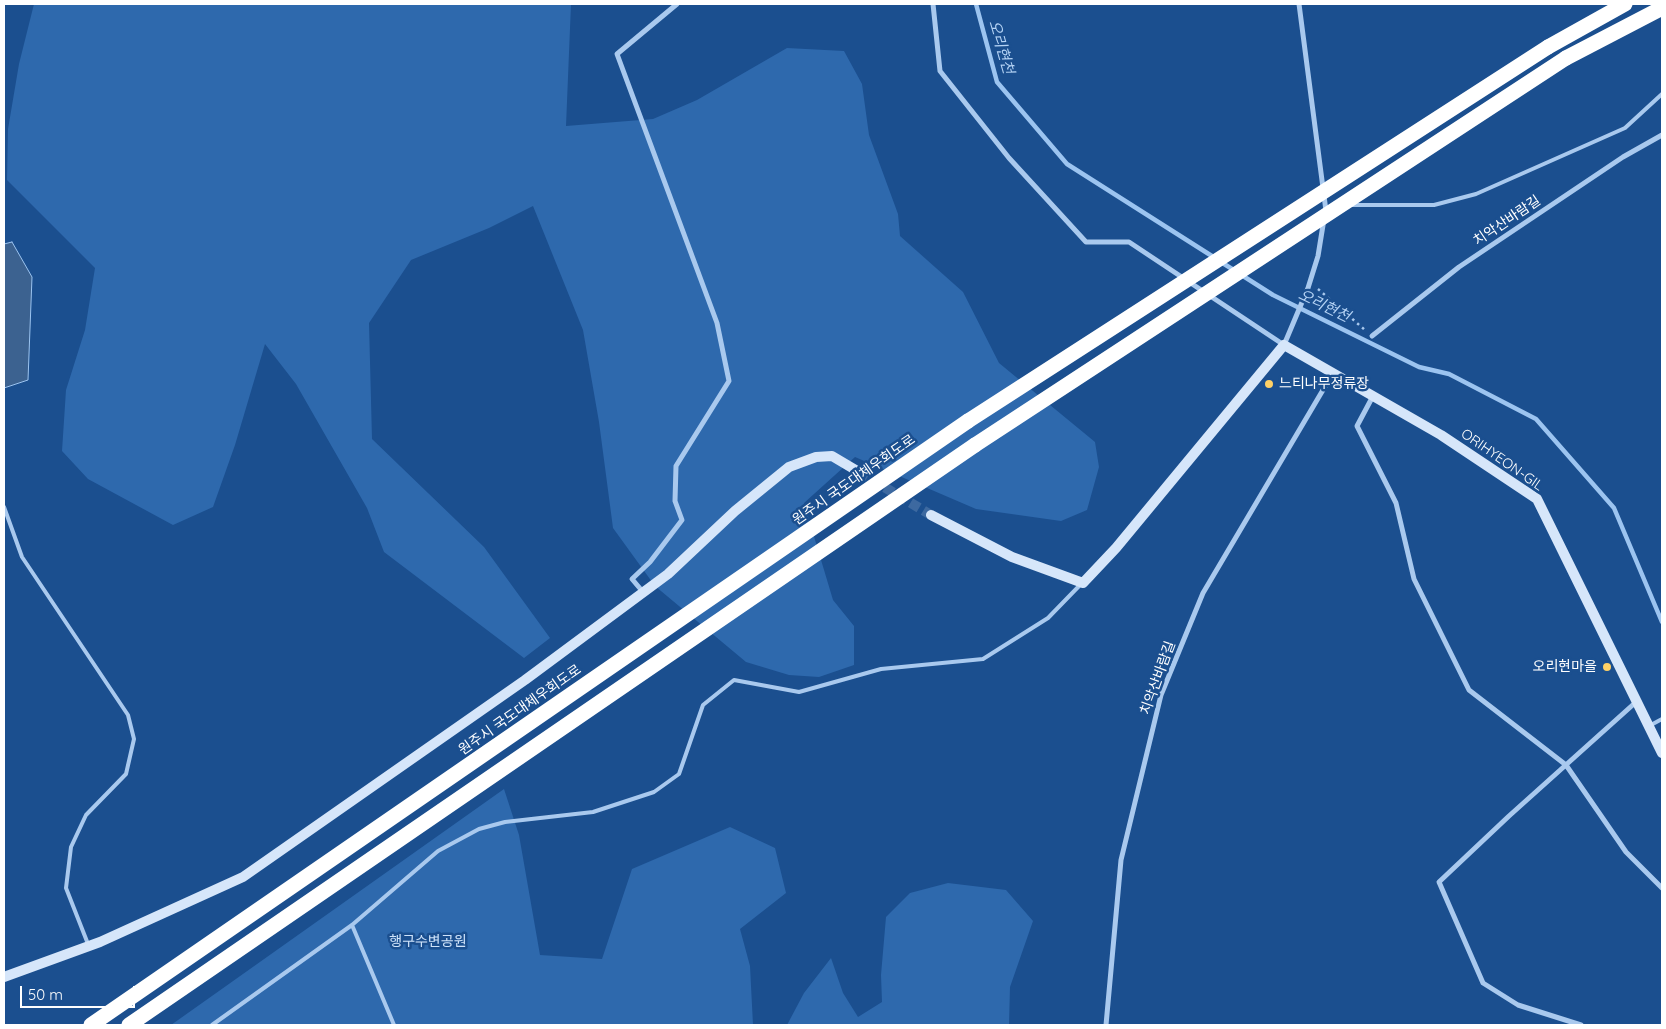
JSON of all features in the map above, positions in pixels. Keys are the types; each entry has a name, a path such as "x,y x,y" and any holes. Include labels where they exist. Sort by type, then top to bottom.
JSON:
{"highway":[{"name":"원주시 국도대체우회도로","path":"91,1025 968,421 1548,47 1625,4"},
{"path":"129,1025 975,445 1566,58 1662,8"}],"street":[{"path":"643,592 632,579 650,562 682,520 675,501 676,466 729,381 717,323 617,54 677,4"},
{"path":"933,4 940,71 1009,158 1086,242 1130,242 1284,345"},
{"path":"931,515 1012,557 1083,583 1116,548 1284,345 1309,285 1318,256 1327,206 1312,115 1299,4"},
{"name":"치악산바람길","path":"1372,336 1459,266 1623,157 1662,135"},
{"name":"ORIHYEON-GIL","path":"1284,345 1441,435 1537,499 1662,753"},
{"name":"치악산바람길","path":"1106,1025 1121,860 1160,696 1202,593 1333,373"},
{"path":"1373,396 1358,426 1396,503 1414,579 1469,690 1566,765 1626,852 1662,888"},
{"path":"4,978 89,946 243,877 525,680 668,574 735,511 789,467 816,457 832,456 859,472"},
{"path":"1581,1025 1518,1005 1483,983 1439,882 1637,702"}],"lane":[{"path":"1327,206 1434,205 1476,194 1625,128 1662,94"},
{"path":"4,507 22,557 128,715 134,739 126,774 86,815 71,847 66,888 89,946"},
{"path":"212,1025 352,925 438,851 479,829 505,822 593,812 654,792 679,774 703,705 734,680 800,692 881,669 983,659 1048,618 1083,583"},
{"path":"1649,726 1662,719"},
{"path":"352,925 394,1025"}],"path":[{"path":"1309,285 1372,336"}],"green space":[{"path":"34,4 571,4 566,126 653,119 697,100 787,48 844,51 862,84 869,135 898,214 900,236 963,292 999,363 1095,442 1099,467 1087,510 1061,521 976,509 855,457 804,503 833,600 854,626 854,665 819,677 789,675 746,662 655,586 613,528 599,422 583,330 533,206 489,228 411,260 369,323 372,439 484,547 550,638 524,658 384,552 367,508 296,384 265,344 235,445 213,507 173,525 88,479 62,451 66,390 85,330 95,268 7,180 8,129 19,64"},
{"name":"행구수변공원","path":"504,789 519,835 540,955 602,959 632,869 730,827 775,848 786,893 740,929 750,966 753,1025 171,1025"},
{"path":"948,883 1006,890 1033,921 1010,987 1009,1025 787,1025 804,993 831,958 843,993 858,1017 882,1002 881,975 886,917 910,893"}],"shaded area":[{"path":"12,242 32,277 28,380 4,388 4,244"}],"waterway":[{"name":"오리현천","path":"976,4 997,82 1067,164 1215,258"},
{"name":"오리현천","path":"1221,262 1273,295 1419,367 1449,374 1536,419 1614,508 1662,622"}],"tunnel":[{"path":"859,472 931,515"}],"place":[{"name":"느티나무정류장","path":"1269,384"},
{"name":"오리현마을","path":"1607,667"}]}
